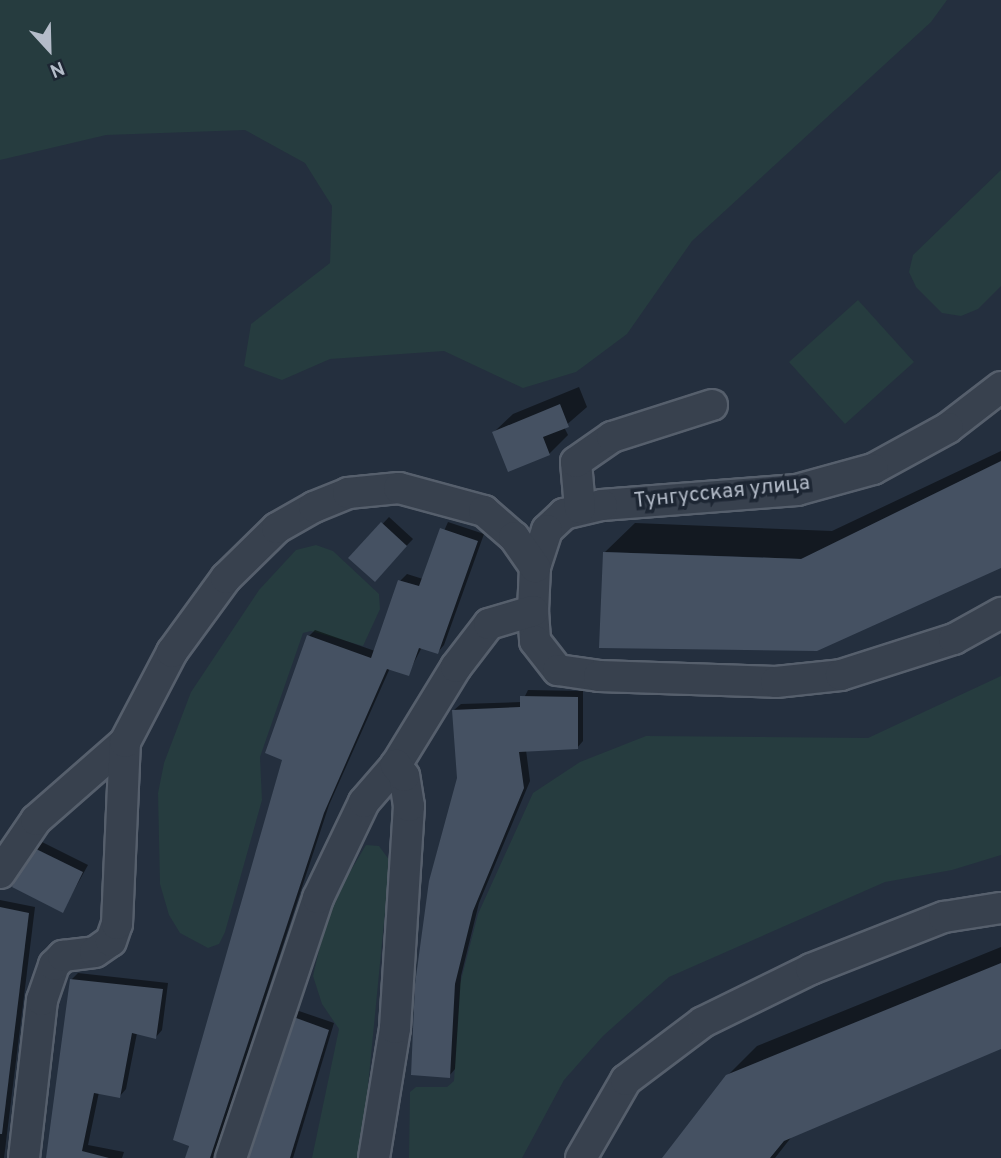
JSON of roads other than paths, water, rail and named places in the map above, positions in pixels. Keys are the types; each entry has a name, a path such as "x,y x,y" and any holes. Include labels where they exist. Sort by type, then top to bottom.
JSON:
{"lane":[{"name":"Тунгусская улица","path":"1001,387 948,428 873,469 797,490 580,508 564,514 547,530 535,567 533,611 535,641 558,670 599,676 776,682 841,676 954,639 1001,613"},
{"path":"580,508 576,462 612,437 712,405"},
{"path":"0,873 36,820 125,742 172,652 226,578 277,528 337,498 399,488 484,511 514,537 535,567"},
{"path":"231,1158 318,898 364,802 396,765 456,667 489,624 533,611"},
{"path":"24,1158 42,1000 54,965 63,956 95,952 111,940 117,924 125,742"},
{"path":"374,1158 395,1028 409,806 404,776 396,765"},
{"path":"581,1158 626,1080 703,1022 811,969 944,917 1001,908"}]}
